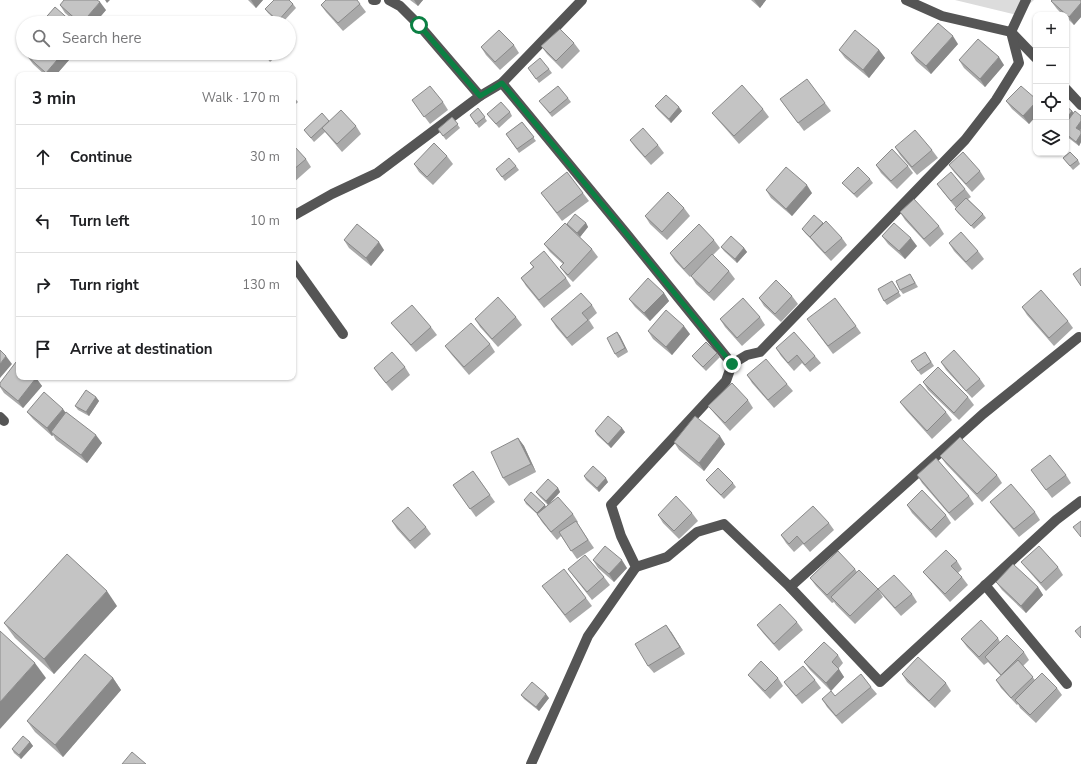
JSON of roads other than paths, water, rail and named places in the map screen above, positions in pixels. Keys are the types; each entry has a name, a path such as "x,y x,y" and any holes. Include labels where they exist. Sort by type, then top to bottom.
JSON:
{"street":[{"path":"389,0 400,6 419,25 480,96"},
{"path":"296,214 332,194 377,173 480,96 502,83 582,0"},
{"path":"906,0 942,16 1011,32 1033,55"},
{"path":"636,568 621,536 611,505 726,381 732,364 747,355 760,352 965,140 996,100 1019,62 1011,32 1026,0"},
{"path":"502,83 732,364"},
{"path":"1069,92 1081,105"},
{"path":"296,268 343,334"},
{"path":"790,588 983,414 1079,337"},
{"path":"531,764 588,636 636,568 667,557 697,532 724,524 790,588 880,682 1056,520 1081,501"},
{"path":"985,585 1067,684"}]}
